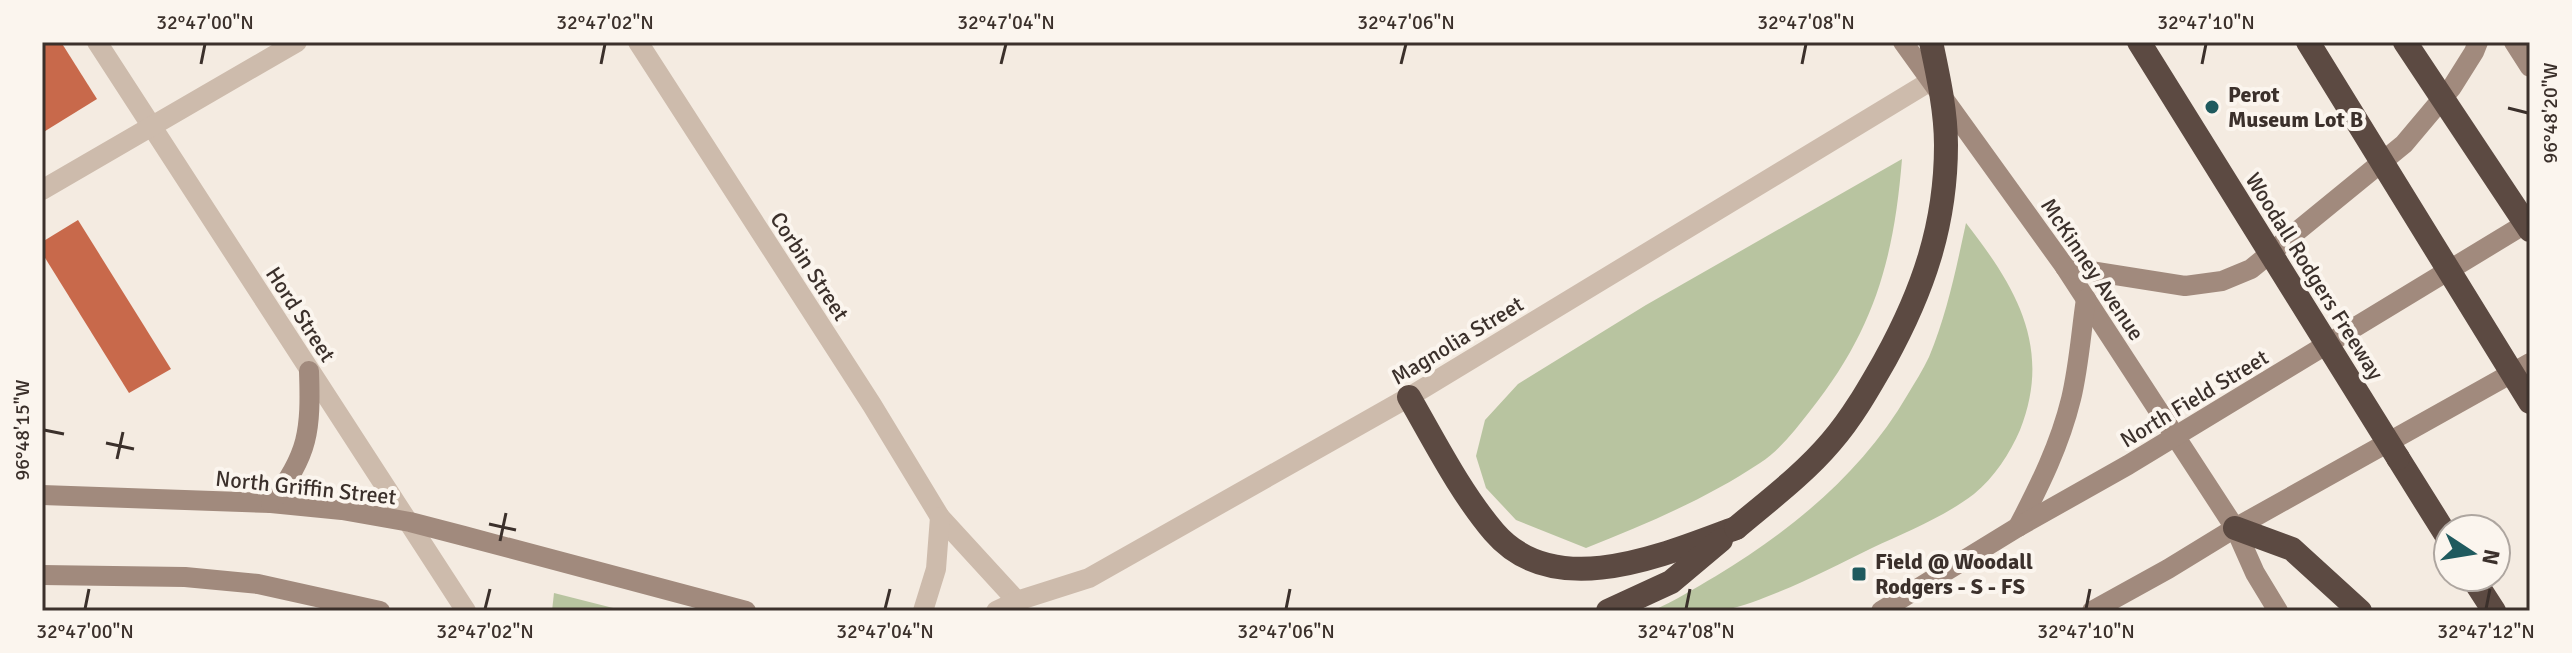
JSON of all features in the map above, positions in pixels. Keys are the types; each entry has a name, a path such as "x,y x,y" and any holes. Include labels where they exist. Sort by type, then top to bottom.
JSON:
{"highway":[{"path":"1608,611 1671,582 1832,442 1868,389 1904,326 1925,277 1940,219 1946,144 1931,42"},
{"name":"Woodall Rodgers Freeway","path":"2139,42 2432,513"},
{"path":"2308,42 2530,402"},
{"path":"2405,42 2530,230"},
{"path":"1409,397 1472,501 1496,534 1526,556 1562,568 1612,567 1658,557 1736,528"},
{"path":"2235,528 2292,549 2360,611"},
{"path":"2482,593 2494,611"}],"main road":[{"name":"McKinney Avenue","path":"1903,42 2065,267 2235,528"},
{"path":"2065,267 2185,286 2222,281 2251,269 2404,144 2452,87 2478,42"},
{"path":"2514,42 2530,67"},
{"name":"North Field Street","path":"1881,611 2530,221"},
{"path":"2018,527 2063,430 2072,396 2086,299"},
{"path":"2092,611 2530,363"},
{"path":"271,503 290,480 303,450 310,417 309,371"},
{"name":"North Griffin Street","path":"42,495 271,503 342,510 410,522 746,611"},
{"path":"2235,528 2255,573 2278,611"},
{"path":"42,575 185,577 258,584 380,611"}],"street":[{"name":"Hord Street","path":"97,42 466,611"},
{"path":"42,190 297,42"},
{"name":"Corbin Street","path":"638,42 872,405 940,517 1017,601"},
{"name":"Magnolia Street","path":"996,611 1017,601 1089,578 1409,397 1929,82"},
{"path":"923,611 936,569 940,517"}],"green space":[{"path":"1902,159 1886,262 1865,322 1832,381 1793,432 1767,458 1697,499 1586,548 1516,520 1486,488 1476,456 1485,420 1518,384 1646,305"},
{"path":"1966,223 2000,270 2013,294 2024,319 2030,345 2032,372 2029,400 2016,439 1995,473 1974,494 1938,517 1781,591 1718,611 1652,611 1716,576 1772,539 1824,497 1869,449 1890,423 1929,357 1946,308"},
{"path":"554,593 625,611 552,611"}],"building":[{"path":"42,42 61,42 97,99 42,133"},
{"path":"78,220 171,369 129,393 42,253 42,242"}],"place":[{"name":"Perot Museum Lot B","path":"2212,107"},
{"name":"Field @ Woodall Rodgers - S - FS","path":"1859,574"}]}
